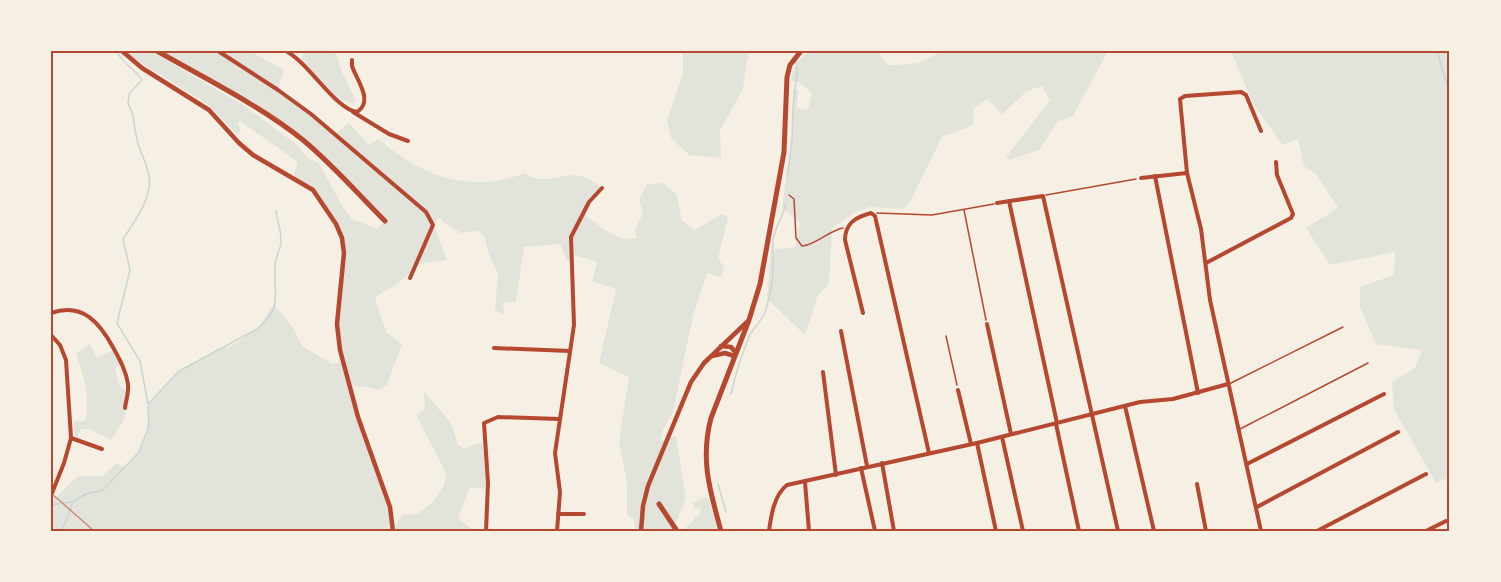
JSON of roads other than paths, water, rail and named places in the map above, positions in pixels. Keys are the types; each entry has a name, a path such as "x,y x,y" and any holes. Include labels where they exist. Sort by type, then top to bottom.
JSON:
{"main road":[{"path":"157,51 246,101 302,139 336,170 385,222"},
{"path":"721,531 707,478 705,446 711,418 749,320 760,284 783,159 787,77 790,65 801,51"},
{"path":"659,504 677,531"}],"street":[{"path":"122,51 142,68 209,110 253,155 308,186 319,196 336,224 342,238 344,252 338,306 338,338 345,374 358,417 390,507 393,531"},
{"path":"218,51 311,114 426,212 433,225 410,278"},
{"path":"286,51 301,60 335,99 352,112 389,135 408,141"},
{"path":"352,60 365,103 360,110 352,112"},
{"path":"1261,131 1246,95 1242,92 1182,97 1179,102 1187,173 1201,229 1210,300 1261,531"},
{"path":"1205,264 1288,221 1293,216 1275,168 1275,162"},
{"path":"1141,178 1187,173"},
{"path":"1155,176 1198,393"},
{"path":"558,531 560,492 555,453 574,325 571,234 589,202 602,189"},
{"path":"997,203 1042,195 1118,531"},
{"path":"1009,201 1079,531"},
{"path":"863,313 845,240 846,228 867,214 873,214 930,453"},
{"path":"51,313 61,309 75,310 101,326 126,376 128,393 124,408"},
{"path":"641,531 644,501 654,469 691,382 710,357 749,320"},
{"path":"987,324 1011,435"},
{"path":"841,331 867,466"},
{"path":"51,335 60,345 66,360 71,438 52,493"},
{"path":"721,346 729,346 735,354"},
{"path":"494,348 570,351"},
{"path":"710,357 722,353 735,354"},
{"path":"823,372 836,475"},
{"path":"769,531 772,512 783,488 787,485 977,443 1125,406 1198,393 1228,384"},
{"path":"958,390 971,444"},
{"path":"1247,464 1384,394"},
{"path":"1125,406 1154,531"},
{"path":"486,531 488,483 484,423 498,417 559,418"},
{"path":"1257,507 1398,432"},
{"path":"1002,437 1023,531"},
{"path":"71,438 102,449"},
{"path":"977,443 996,531"},
{"path":"882,463 894,531"},
{"path":"861,468 874,531"},
{"path":"1317,531 1426,474"},
{"path":"805,482 809,531"},
{"path":"1197,484 1206,531"},
{"path":"558,514 584,514"},
{"path":"1426,531 1446,521 1450,522"}],"lane":[{"path":"1228,384 1342,327"},
{"path":"1239,429 1368,363"}],"waterway":[{"path":"116,51 142,80 129,94 128,104 133,115 137,140 148,170 150,183 146,200 123,239 130,270 117,323 140,361 148,404 179,371 257,329 271,314 275,300 275,263 281,243 276,211"},
{"path":"1437,51 1450,94"},
{"path":"787,177 792,140 796,61"},
{"path":"731,394 749,337 766,310 773,278 774,235 786,203"},
{"path":"62,531 73,502 86,494 103,490 139,452 149,426 148,406"},
{"path":"718,484 726,512"},
{"path":"51,505 71,502"}],"railway":[{"path":"51,493 94,531"}]}
